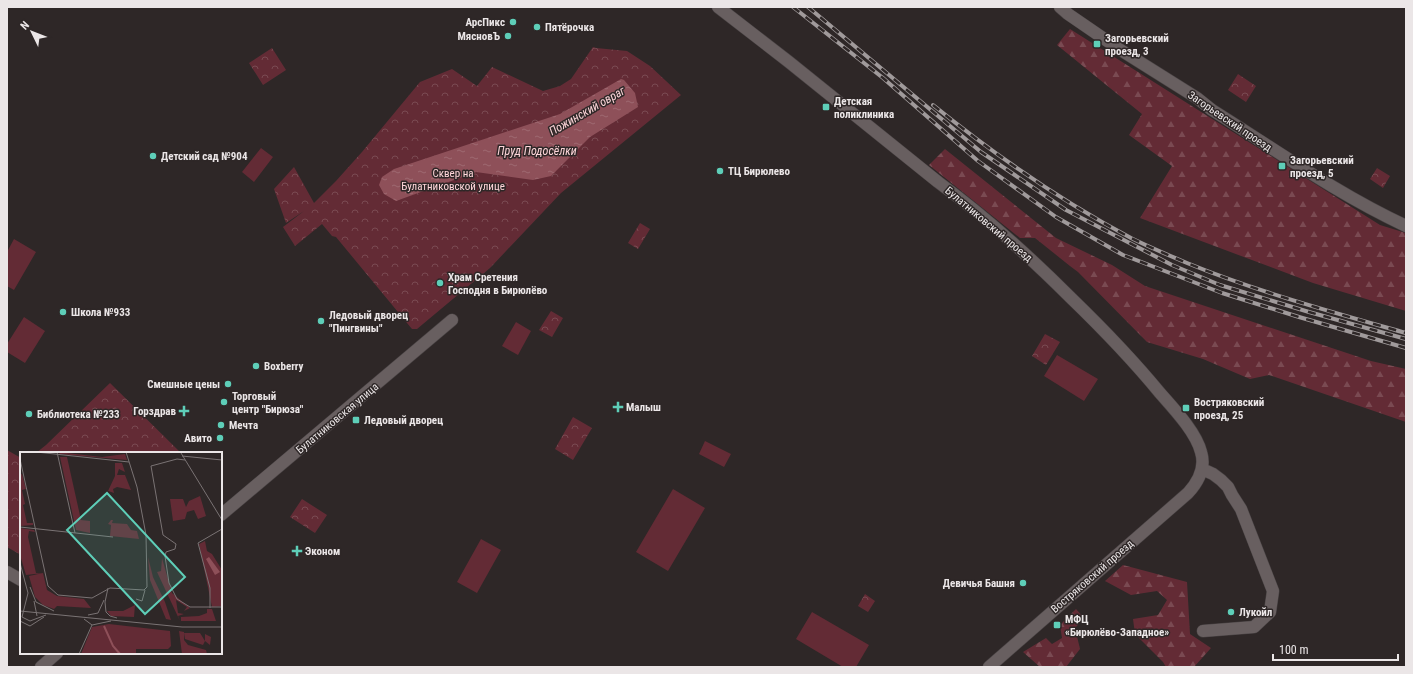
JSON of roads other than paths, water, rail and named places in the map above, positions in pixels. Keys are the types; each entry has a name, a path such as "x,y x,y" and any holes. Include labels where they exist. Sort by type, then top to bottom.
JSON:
{"street":[{"name":"Булатниковский проезд","path":"718,7 964,201 1012,241 1119,346 1167,400 1199,445 1208,472 1195,485"},
{"name":"Загорьевский проезд","path":"1060,7 1119,49 1197,98 1212,110 1315,177 1347,196 1406,226"},
{"name":"Булатниковская улица","path":"222,514 452,320"},
{"path":"1203,632 1254,627 1270,612 1273,591 1241,509 1228,487 1208,472"},
{"name":"Востряковский проезд","path":"989,667 1176,504 1195,485"},
{"path":"7,572 20,579"},
{"path":"41,667 56,654"}],"water":[{"name":"Пруд Подосёлки","path":"621,79 624,80 635,93 638,107 590,137 551,176 533,180 476,172 396,201 384,194 379,185 382,177 394,169 560,114"}],"railway":[{"path":"793,7 883,78 978,161 1056,217 1123,255 1222,293 1406,348"},
{"path":"808,7 981,152 1066,210 1172,265 1220,285 1406,339"},
{"path":"933,105 980,142 1054,193 1105,224 1138,241 1187,263 1241,283 1295,301 1406,333"}],"place":[{"name":"АрсПикс","path":"513,22"},
{"name":"Пятёрочка","path":"537,27"},
{"name":"МясновЪ","path":"508,36"},
{"name":"Загорьевский проезд, 3","path":"1097,44"},
{"name":"Детская поликлиника","path":"826,107"},
{"name":"Детский сад №904","path":"153,156"},
{"name":"Загорьевский проезд, 5","path":"1282,166"},
{"name":"ТЦ Бирюлево","path":"720,171"},
{"name":"Храм Сретения Господня в Бирюлёво","path":"440,283"},
{"name":"Школа №933","path":"63,312"},
{"name":"Ледовый дворец \"Пингвины\"","path":"321,321"},
{"name":"Boxberry","path":"256,366"},
{"name":"Смешные цены","path":"228,384"},
{"name":"Торговый центр \"Бирюза\"","path":"224,402"},
{"name":"Малыш","path":"618,407"},
{"name":"Востряковский проезд, 25","path":"1186,408"},
{"name":"Горздрав","path":"184,411"},
{"name":"Библиотека №233","path":"29,414"},
{"name":"Ледовый дворец","path":"356,420"},
{"name":"Мечта","path":"221,425"},
{"name":"Авито","path":"220,438"},
{"name":"Эконом","path":"297,551"},
{"name":"Девичья Башня","path":"1023,583"},
{"name":"Лукойл","path":"1231,612"},
{"name":"МФЦ «Бирюлёво-Западное»","path":"1057,625"}],"water label":[{"name":"Пожинский овраг","path":"587,111"}],"park label":[{"name":"Сквер на Булатниковской улице","path":"453,179"}]}
